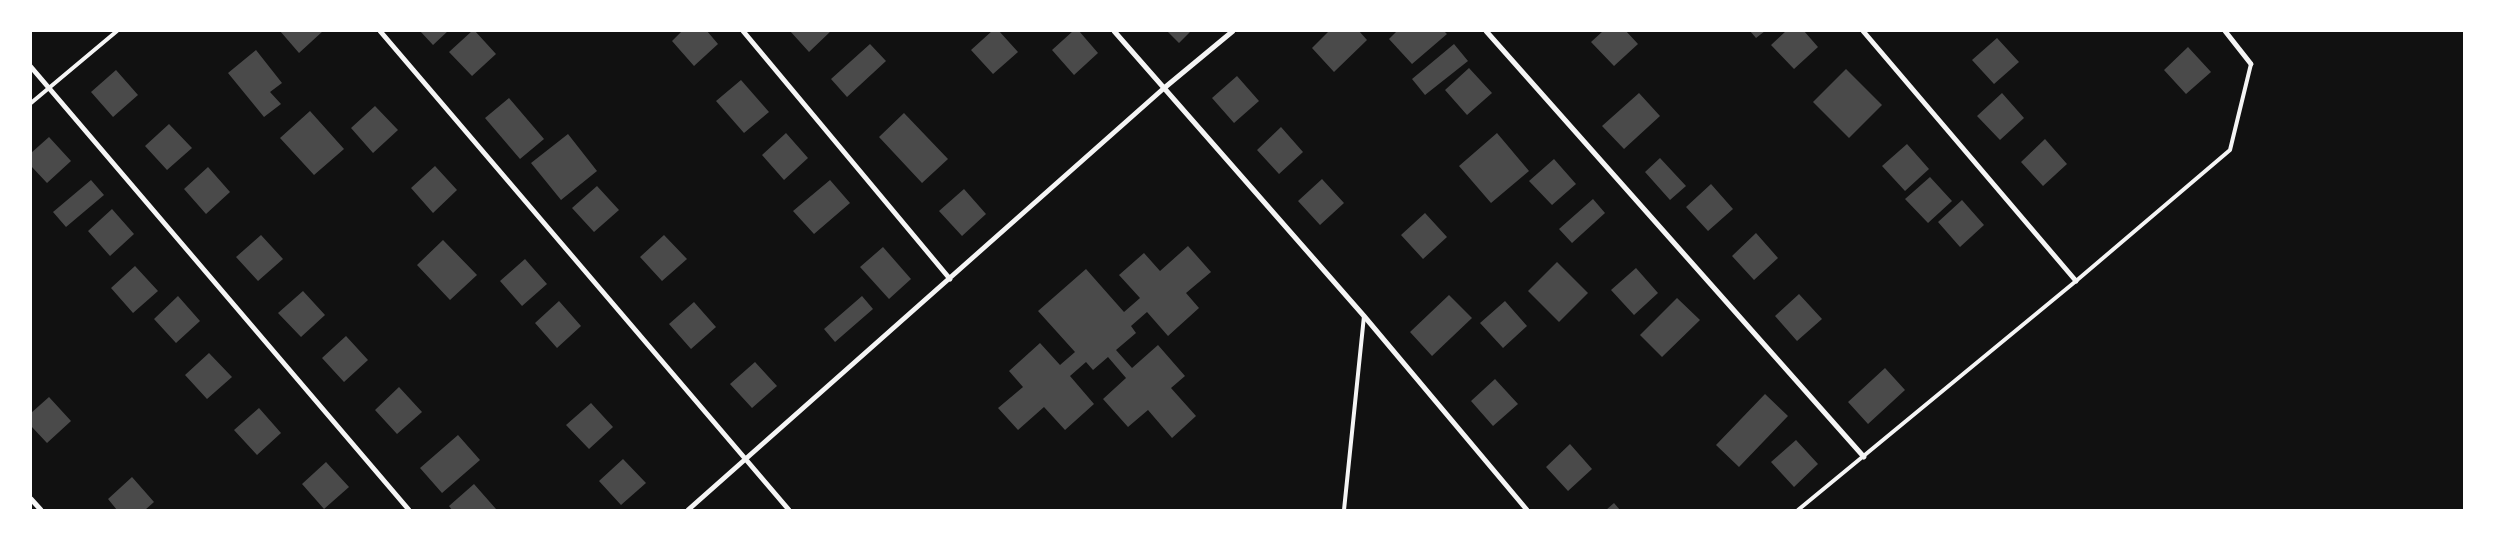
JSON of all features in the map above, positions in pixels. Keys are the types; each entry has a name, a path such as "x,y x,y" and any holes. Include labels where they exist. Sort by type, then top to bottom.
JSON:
{"street":[{"path":"380,31 788,510"},
{"path":"744,31 950,279"},
{"path":"1114,31 1364,316 1526,510"},
{"path":"688,510 747,460 1163,89 1232,31"},
{"path":"1486,31 1864,457"},
{"path":"1863,31 2076,281"},
{"path":"2225,31 2251,64"},
{"path":"31,67 408,510"},
{"path":"31,498 41,510"}],"lane":[{"path":"31,104 117,31"},
{"path":"1798,510 2076,281 2230,150 2251,64"},
{"path":"1344,510 1364,316"}],"building":[{"path":"280,31 323,31 299,53"},
{"path":"420,31 448,31 433,45"},
{"path":"472,31 475,31 496,54 472,76 449,52"},
{"path":"682,31 707,31 718,44 694,66 672,41"},
{"path":"790,31 831,31 809,52"},
{"path":"992,31 999,31 1018,52 993,74 971,50"},
{"path":"1073,31 1079,31 1098,53 1074,75 1052,50"},
{"path":"1167,31 1191,31 1179,43"},
{"path":"1329,31 1359,31 1367,40 1334,72 1312,48"},
{"path":"1397,31 1444,31 1447,34 1412,64 1389,39"},
{"path":"1603,31 1626,31 1638,44 1614,66 1591,42"},
{"path":"1750,31 1765,31 1756,38"},
{"path":"1786,31 1804,31 1818,47 1794,69 1771,45"},
{"path":"1997,38 2019,62 1994,84 1972,60"},
{"path":"870,44 886,61 847,97 831,79"},
{"path":"1454,44 1468,61 1425,95 1412,79"},
{"path":"2188,47 2211,72 2186,94 2164,70"},
{"path":"256,50 282,83 270,92 281,104 264,117 228,73"},
{"path":"1469,68 1492,93 1467,115 1445,90"},
{"path":"1846,69 1882,105 1849,138 1813,102"},
{"path":"116,70 138,95 113,117 91,92"},
{"path":"1237,76 1259,101 1234,123 1212,98"},
{"path":"741,80 769,112 744,133 716,101"},
{"path":"1639,93 1660,116 1624,149 1602,126"},
{"path":"2002,93 2024,118 2000,140 1977,116"},
{"path":"509,98 544,139 520,159 485,118"},
{"path":"375,106 398,130 373,153 351,128"},
{"path":"310,111 344,149 314,175 280,138"},
{"path":"904,113 948,159 922,183 879,137"},
{"path":"169,124 192,148 167,170 145,146"},
{"path":"1281,127 1303,152 1279,174 1257,150"},
{"path":"786,133 808,158 784,180 762,155"},
{"path":"1497,133 1529,171 1491,203 1459,166"},
{"path":"568,134 597,171 561,200 531,163"},
{"path":"49,137 71,161 47,183 31,166 31,153"},
{"path":"2045,139 2067,164 2043,186 2021,162"},
{"path":"1907,144 1929,169 1905,191 1882,166"},
{"path":"1660,158 1686,186 1670,200 1645,172"},
{"path":"1554,159 1576,184 1552,205 1529,181"},
{"path":"435,166 457,190 433,213 411,188"},
{"path":"208,167 230,192 206,214 184,189"},
{"path":"1930,177 1952,201 1928,223 1905,199"},
{"path":"1322,179 1344,203 1320,225 1298,201"},
{"path":"91,180 104,195 66,227 53,212"},
{"path":"830,180 850,203 814,234 793,211"},
{"path":"1711,184 1733,209 1708,231 1686,207"},
{"path":"597,186 619,210 594,232 572,208"},
{"path":"964,189 986,214 962,236 939,211"},
{"path":"1593,199 1605,213 1572,243 1559,229"},
{"path":"1962,200 1984,225 1960,247 1938,222"},
{"path":"112,209 134,234 110,256 88,231"},
{"path":"1425,213 1447,237 1423,259 1401,235"},
{"path":"1756,233 1778,258 1754,280 1732,256"},
{"path":"261,235 283,259 258,281 236,257"},
{"path":"664,235 687,259 662,281 640,257"},
{"path":"443,240 477,275 450,300 417,265"},
{"path":"1188,246 1211,272 1186,293 1199,308 1168,336 1147,312 1131,326 1136,333 1116,350 1132,368 1158,345 1185,376 1171,388 1196,416 1172,438 1148,410 1128,427 1103,399 1126,378 1108,357 1093,370 1086,362 1070,376 1094,404 1065,430 1044,407 1018,430 998,408 1023,387 1009,371 1040,343 1060,365 1075,352 1038,311 1086,269 1124,312 1140,298 1119,275 1144,253 1160,271"},
{"path":"883,247 911,279 889,299 860,267"},
{"path":"525,259 547,284 522,306 500,281"},
{"path":"1557,262 1588,293 1559,322 1528,291"},
{"path":"135,266 158,291 133,313 111,288"},
{"path":"1636,268 1658,293 1634,315 1611,290"},
{"path":"303,291 325,315 301,337 278,313"},
{"path":"1799,294 1822,319 1797,341 1775,316"},
{"path":"1449,295 1472,318 1432,356 1410,332"},
{"path":"178,296 200,321 176,343 154,319"},
{"path":"862,296 873,309 835,342 824,329"},
{"path":"1677,298 1700,320 1662,357 1640,335"},
{"path":"559,301 581,326 557,348 535,323"},
{"path":"1505,301 1527,326 1503,348 1480,323"},
{"path":"694,302 716,327 691,349 669,324"},
{"path":"346,336 368,360 344,382 322,358"},
{"path":"209,353 232,377 207,399 185,375"},
{"path":"755,362 777,386 752,408 730,384"},
{"path":"1885,368 1905,390 1868,424 1848,402"},
{"path":"1495,379 1518,404 1493,426 1471,401"},
{"path":"399,387 422,412 397,434 375,410"},
{"path":"1765,394 1788,416 1739,467 1716,445"},
{"path":"49,397 71,421 47,443 31,426 31,413"},
{"path":"591,403 613,427 589,449 566,425"},
{"path":"259,408 281,433 257,455 234,430"},
{"path":"458,435 480,460 442,493 420,468"},
{"path":"1796,440 1818,464 1794,487 1771,462"},
{"path":"1570,444 1592,469 1568,491 1546,467"},
{"path":"623,459 646,483 621,505 599,481"},
{"path":"326,462 349,487 324,509 302,484"},
{"path":"132,477 154,502 145,510 117,510 108,499"},
{"path":"474,484 496,509 452,510 449,506"},
{"path":"1614,503 1620,510 1606,510"}]}
